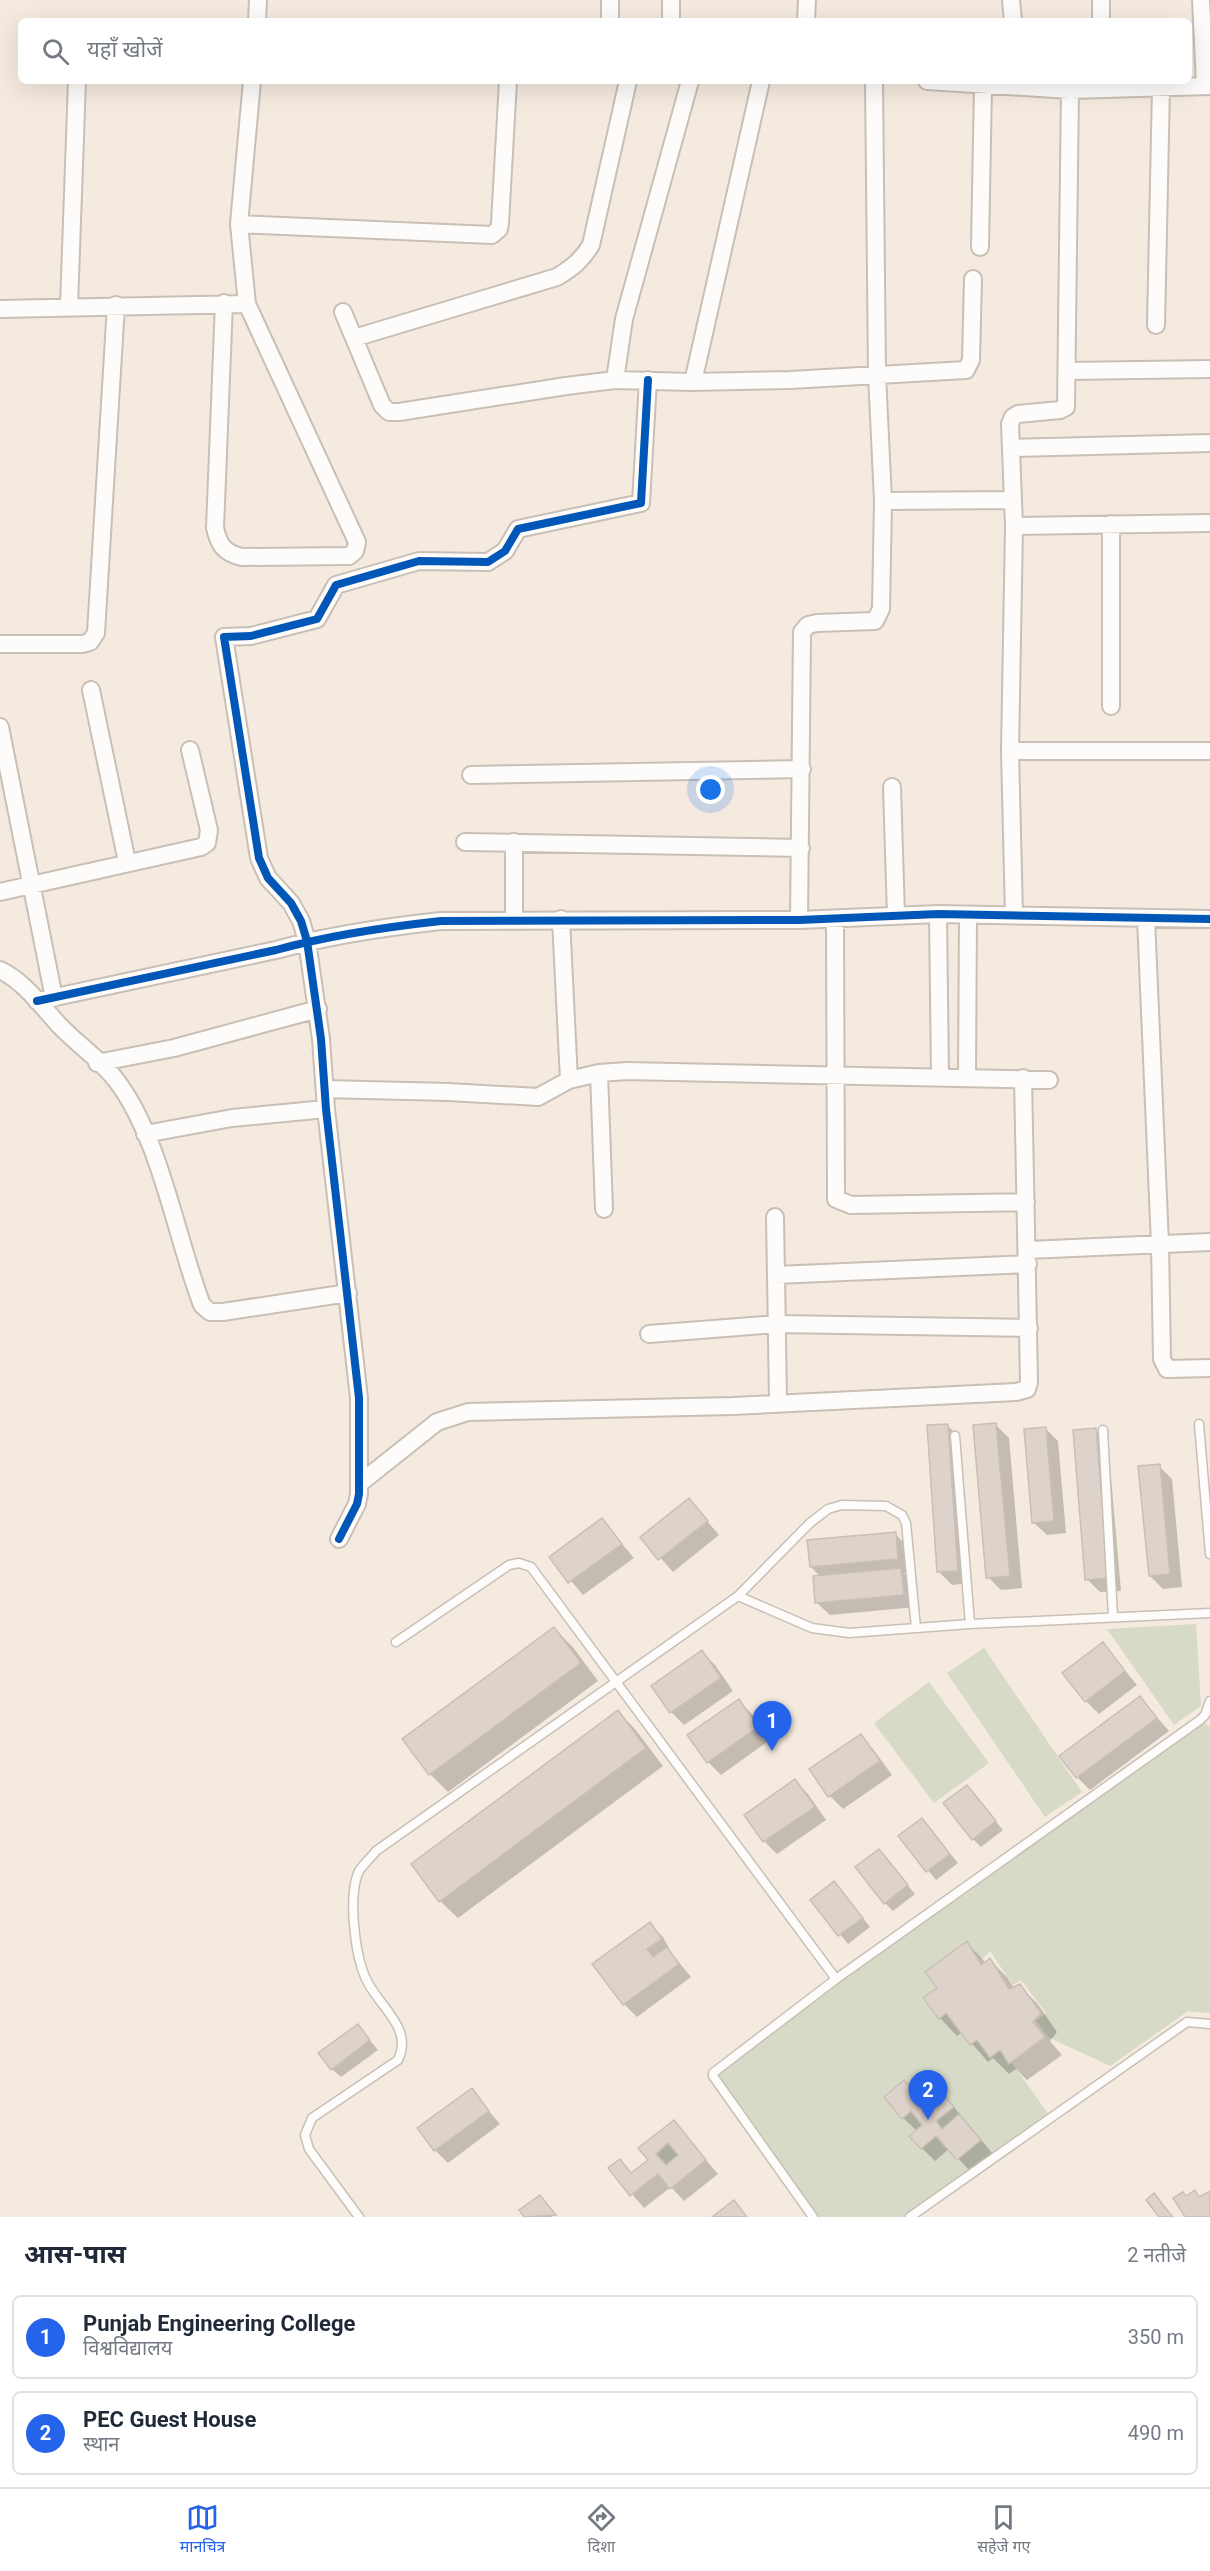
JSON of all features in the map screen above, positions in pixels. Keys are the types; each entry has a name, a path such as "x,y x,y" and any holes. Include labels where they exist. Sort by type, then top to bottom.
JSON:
{"street":[{"path":"257,18 258,0"},
{"path":"610,0 610,18"},
{"path":"670,18 671,0"},
{"path":"806,18 807,0"},
{"path":"1011,0 1013,18"},
{"path":"1101,0 1101,18"},
{"path":"961,84 1018,85 1070,90 1102,85 1207,86 1202,0"},
{"path":"69,306 77,84"},
{"path":"224,303 215,528 219,543 228,554 242,557 349,556 355,551 357,542 247,304 239,224 252,84"},
{"path":"239,224 492,235 499,229 500,223 508,84"},
{"path":"354,339 557,277 574,267 591,245 627,84"},
{"path":"615,380 624,319 689,84"},
{"path":"693,382 760,84"},
{"path":"799,920 802,632 808,625 818,623 875,621 881,609 883,501 878,374 873,84"},
{"path":"980,247 983,86"},
{"path":"1156,326 1161,87"},
{"path":"1014,915 1010,751 1014,526 1010,424 1013,417 1018,414 1060,410 1066,407 1070,90"},
{"path":"343,312 382,405 389,412 399,412 615,380 693,382 790,380 966,370 971,360 973,279"},
{"path":"0,309 247,304"},
{"path":"0,644 82,644 90,642 96,633 116,305"},
{"path":"1067,371 1210,369"},
{"path":"339,1539 357,1504 359,1398 326,1109 318,1009 307,941 301,921 291,903 268,878 259,858 224,637 251,636 317,619 336,585 419,561 488,562 505,551 518,529 641,503 648,380"},
{"path":"1011,448 1210,443"},
{"path":"883,501 1013,500"},
{"path":"1014,526 1210,523"},
{"path":"1111,524 1111,706"},
{"path":"91,690 127,862"},
{"path":"0,727 54,998"},
{"path":"0,892 201,847 207,843 209,830 190,750"},
{"path":"1010,751 1210,751"},
{"path":"471,775 802,769"},
{"path":"892,787 896,916"},
{"path":"465,842 801,848"},
{"path":"514,842 514,920"},
{"path":"938,914 940,1077"},
{"path":"37,1001 307,941 385,927 441,921 799,920 938,914 1210,919"},
{"path":"967,1077 968,915"},
{"path":"1146,918 1163,1364 1167,1369 1210,1368"},
{"path":"561,919 569,1080"},
{"path":"835,919 836,1199 851,1205 1026,1202"},
{"path":"0,970 25,989 97,1063 115,1078 129,1100 145,1134 202,1305 210,1312 223,1312 348,1293"},
{"path":"97,1063 174,1048 318,1009"},
{"path":"325,1089 538,1097 569,1080 598,1073 710,1071 836,1077 967,1077 1049,1080"},
{"path":"598,1073 604,1209"},
{"path":"359,1484 437,1422 454,1415 494,1411 733,1406 1016,1392 1027,1389 1029,1328 1023,1078"},
{"path":"145,1134 232,1118 326,1109"},
{"path":"775,1217 778,1402"},
{"path":"776,1275 1210,1242"},
{"path":"649,1334 777,1323 1029,1328"}],"lane":[{"path":"1199,1424 1210,1554"},
{"path":"1103,1430 1113,1617"},
{"path":"955,1436 970,1624"},
{"path":"359,2217 309,2149 305,2135 312,2118 398,2060 403,2049 402,2033 368,1982 358,1956 354,1893 359,1872 376,1851 738,1596 810,1522 828,1509 842,1505 886,1506 895,1510 906,1523 916,1628"},
{"path":"396,1642 509,1565 519,1563 531,1567 836,1979"},
{"path":"738,1596 804,1625 829,1632 849,1633 970,1624 1210,1613"},
{"path":"813,2217 712,2075 836,1979 1200,1720 1205,1715 1210,1701"},
{"path":"910,2217 1187,2022 1210,2024"}],"green space":[{"path":"1196,1624 1201,1706 1174,1725 1107,1629"},
{"path":"984,1648 1082,1792 1045,1817 947,1673"},
{"path":"929,1682 989,1763 934,1803 874,1723"},
{"path":"1205,1722 1210,1728 1210,2013 1188,2011 1110,2066 1048,2037 1036,2021 1046,2013 1021,1980 1013,1985 990,1951 982,1960 967,1945 940,1988 947,2010 977,2035 999,2045 1050,2116 909,2217 818,2217 713,2074 838,1979","holes":["904,2080 920,2099 936,2086 953,2107 936,2121 942,2129 959,2114 981,2140 957,2160 936,2136 920,2149 910,2136 922,2125 911,2111 902,2118 884,2096"]},
{"path":"668,2143 678,2155 666,2165 656,2154"}],"building":[{"path":"996,1423 1010,1576 986,1578 973,1425"},
{"path":"948,1424 958,1571 937,1572 927,1425"},
{"path":"1046,1427 1054,1521 1032,1523 1024,1429"},
{"path":"1096,1428 1108,1578 1085,1580 1073,1430"},
{"path":"1160,1464 1170,1574 1149,1576 1138,1466"},
{"path":"689,1498 708,1521 658,1560 640,1537"},
{"path":"602,1518 622,1544 568,1583 549,1557"},
{"path":"896,1532 898,1559 810,1567 807,1540"},
{"path":"901,1568 904,1595 815,1603 813,1576"},
{"path":"554,1627 581,1663 429,1775 402,1739"},
{"path":"1103,1642 1125,1671 1085,1702 1062,1673"},
{"path":"702,1650 721,1678 670,1713 651,1686"},
{"path":"1140,1696 1157,1718 1076,1778 1059,1756"},
{"path":"739,1699 758,1727 707,1763 687,1735"},
{"path":"618,1710 646,1748 439,1902 411,1864"},
{"path":"861,1734 880,1761 828,1797 809,1769"},
{"path":"795,1779 815,1807 763,1842 744,1815"},
{"path":"967,1785 996,1821 972,1840 943,1803"},
{"path":"922,1818 950,1854 926,1872 898,1836"},
{"path":"879,1849 908,1885 884,1904 855,1867"},
{"path":"834,1881 863,1918 838,1936 810,1900"},
{"path":"650,1922 662,1939 647,1949 653,1957 667,1947 679,1964 623,2005 592,1964"},
{"path":"967,1941 981,1965 990,1958 1009,1989 1020,1984 1041,2013 1033,2022 1045,2037 1009,2064 1000,2050 990,2058 977,2040 970,2045 946,2013 939,2019 923,1998 937,1988 925,1972"},
{"path":"358,2024 370,2040 331,2070 318,2053"},
{"path":"904,2080 920,2099 936,2086 954,2107 936,2121 942,2129 959,2114 981,2140 957,2160 936,2136 921,2149 909,2136 922,2125 911,2111 902,2119 884,2097"},
{"path":"472,2088 489,2111 434,2151 417,2128"},
{"path":"674,2120 706,2160 670,2189 658,2174 630,2196 608,2168 620,2159 631,2173 648,2160 638,2148","holes":["668,2143 678,2155 666,2165 656,2154"]},
{"path":"1195,2190 1199,2197 1210,2191 1210,2217 1185,2217 1173,2198 1183,2192 1186,2196"},
{"path":"1154,2193 1173,2217 1159,2217 1146,2200"},
{"path":"540,2195 556,2215 524,2217 519,2210"},
{"path":"734,2200 747,2217 712,2217"}],"cycle path":[{"path":"339,1539 357,1504 359,1494 359,1398 326,1109 321,1039 307,941 301,921 291,903 268,878 259,858 224,637 251,636 317,619 336,585 419,561 488,562 505,551 518,529 641,503 648,380"},
{"path":"37,1001 337,936 441,921 799,920 938,914 1210,919"}],"place":[{"name":"Punjab Engineering College","path":"772,1751"},
{"name":"PEC Guest House","path":"928,2120"}]}
